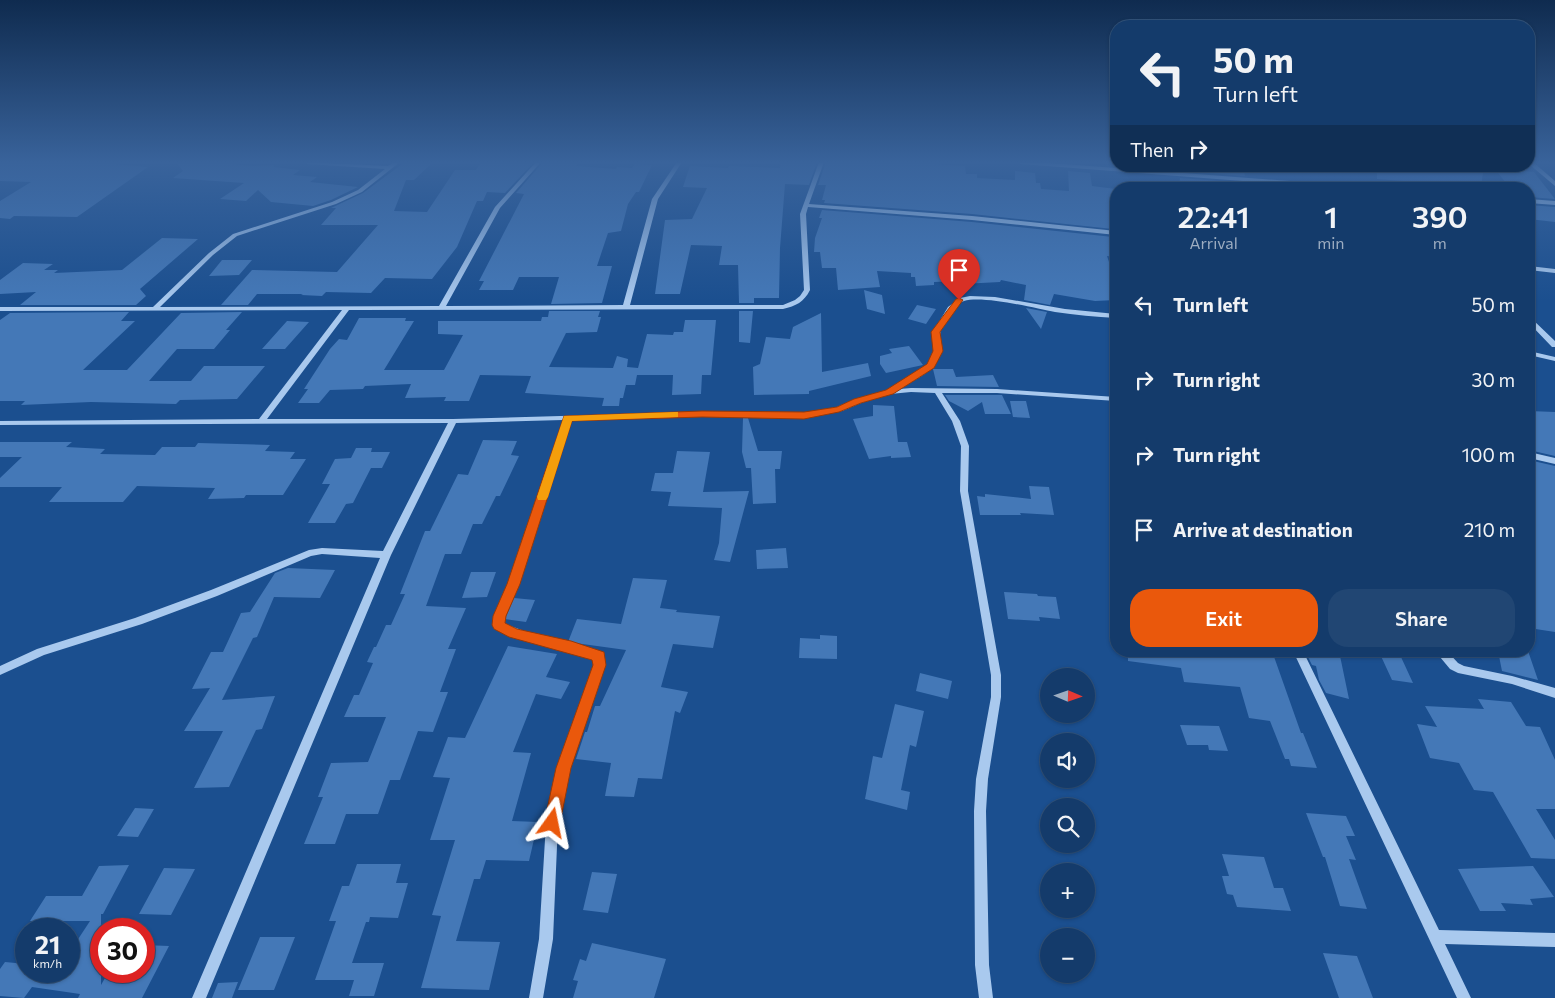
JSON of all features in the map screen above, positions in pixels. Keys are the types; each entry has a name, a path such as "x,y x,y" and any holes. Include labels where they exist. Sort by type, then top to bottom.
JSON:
{"street":[{"path":"155,308 211,254 235,235 319,209"},
{"path":"442,306 497,209"},
{"path":"626,307 652,209"},
{"path":"0,309 442,306 783,307 797,303 804,297 806,290 805,209"},
{"path":"851,209 972,218 1110,232"},
{"path":"1535,269 1555,271"},
{"path":"890,392 931,366 938,351 936,332 959,300 965,298 984,299 1076,313 1110,316"},
{"path":"262,421 346,308"},
{"path":"1535,325 1555,345"},
{"path":"1535,354 1555,359"},
{"path":"0,423 453,421 702,414 804,416 839,409 858,401 890,392 937,390 1007,392 1110,400"},
{"path":"937,390 956,421 965,446 964,491 996,675 996,697 982,779 980,811 982,965 986,998"},
{"path":"536,998 546,939 552,823 563,768 599,665 599,656 514,633 498,625 499,616 514,584 568,418"},
{"path":"199,998 386,555 453,421"},
{"path":"1535,456 1555,461"},
{"path":"0,671 41,652 112,630 214,593 309,553 322,551 386,555"},
{"path":"1301,657 1464,998"},
{"path":"1446,657 1454,666 1462,670 1512,680 1555,693"},
{"path":"1435,938 1555,940"}],"building":[{"path":"0,209 89,209 77,217 14,216 10,219 0,218"},
{"path":"335,209 395,209 394,211 427,212 429,209 474,209 457,247 432,279 385,278 371,293 326,292 322,296 257,294 248,305 221,305 252,270 337,272 378,225 321,225"},
{"path":"516,209 627,209 621,231 608,233 597,266 612,266 602,303 551,304 559,277 519,277 513,290 479,290 484,281 479,281"},
{"path":"697,209 783,209 779,298 754,298 754,303 739,303 738,265 719,265 722,246 691,245 680,294 655,294 665,220 692,219"},
{"path":"899,209 1110,209 1110,229 972,214"},
{"path":"1535,209 1555,209 1555,222 1535,220"},
{"path":"822,210 972,222 1110,237 1110,256 1107,256 1110,265 1110,300 1095,301 1054,294 1050,305 1024,300 1026,285 1001,280 1000,282 962,284 960,281 934,282 934,285 916,286 915,277 911,277 911,273 877,271 880,287 838,290 836,268 822,268 820,252 814,252 815,238 822,218 819,218"},
{"path":"162,238 198,239 140,289 146,296 136,305 20,305 36,292 0,294 0,280 23,263 53,264 44,270 58,270 54,273 122,270"},
{"path":"222,260 252,260 239,275 209,276"},
{"path":"864,290 882,295 885,314 867,309"},
{"path":"917,305 936,309 926,324 908,319"},
{"path":"1026,308 1047,312 1041,329"},
{"path":"549,311 600,311 598,317 601,317 597,332 566,333 549,367 613,368 617,356 628,359 627,367 638,368 647,334 673,335 674,332 683,332 685,320 716,320 711,375 702,375 701,394 672,395 673,375 637,375 635,385 626,385 623,398 620,398 619,406 602,406 604,398 525,393 531,376 480,375 469,401 444,401 446,397 405,398 411,384 330,390 319,403 298,403 308,389 304,389 330,349 339,339 347,340 359,318 406,318 405,321 414,321 384,370 444,370 463,335 438,334 438,321 541,321 542,317 548,317"},
{"path":"739,311 753,311 750,343 739,342"},
{"path":"129,312 121,321 135,321 83,370 127,370 181,313 242,312 226,330 230,330 214,349 177,349 149,381 191,381 204,366 265,366 237,399 180,400 176,404 91,402 21,405 25,401 0,401 0,320 10,313"},
{"path":"821,313 822,372 868,363 871,376 809,391 809,394 754,395 753,367 760,364 766,337 790,339 793,327"},
{"path":"287,321 309,322 285,349 262,349"},
{"path":"909,346 923,365 886,373 880,364 880,356 892,353 889,349"},
{"path":"933,369 953,369 956,377 993,375 999,387 937,386"},
{"path":"945,395 1002,395 1011,414 985,414 982,402 968,411 949,401"},
{"path":"1010,401 1026,401 1030,418 1013,417"},
{"path":"873,405 894,406 898,442 907,442 911,457 891,458 891,456 869,459 853,419 873,416"},
{"path":"1535,411 1555,412 1555,456 1535,451"},
{"path":"743,418 748,418 758,451 782,451 780,469 775,469 776,503 753,504 751,468 746,468 742,452"},
{"path":"483,440 517,441 511,455 519,456 500,496 496,496 482,524 473,524 461,554 445,554 426,606 466,608 448,649 456,649 440,692 448,692 433,732 418,731 400,780 390,780 378,814 346,814 335,844 304,844 323,797 318,797 331,763 368,762 386,717 344,717 354,695 359,695 373,663 367,662 374,647 376,647 386,625 391,625 405,594 400,594 425,531 430,531 458,474 468,475"},
{"path":"0,442 72,442 66,447 105,449 100,454 155,455 162,447 195,447 198,443 270,445 265,451 295,452 290,459 306,459 283,495 246,495 244,498 208,499 215,488 137,486 123,502 49,502 62,487 0,487 0,478 22,457 0,457"},
{"path":"356,448 372,448 371,452 390,452 382,468 371,468 353,503 346,504 335,523 308,523 330,484 322,484 335,459 351,458"},
{"path":"677,451 710,452 703,492 749,491 730,562 714,560 719,543 722,508 668,506 671,492 651,491 655,473 673,473"},
{"path":"1535,461 1555,466 1555,632 1535,629"},
{"path":"1029,486 1049,487 1054,515 1020,513 1021,515 980,515 977,496 985,497 985,494 1031,499"},
{"path":"786,548 788,568 757,569 756,550"},
{"path":"288,568 335,570 320,598 274,597 257,637 253,638 222,700 275,696 262,729 256,730 229,787 194,788 223,731 184,731 210,688 192,689 211,652 223,652 241,613 250,612 275,573"},
{"path":"471,572 496,572 487,597 462,598"},
{"path":"633,578 667,580 660,608 677,610 676,612 720,616 713,648 673,644 661,687 688,692 680,713 675,711 662,779 638,778 634,797 605,796 611,763 576,759 595,706 600,706 626,650 568,642 577,619 621,624"},
{"path":"1004,592 1056,597 1060,619 1039,617 1040,621 1008,619"},
{"path":"514,598 535,600 526,622 505,619"},
{"path":"820,635 837,636 837,659 799,658 800,638 820,639"},
{"path":"508,646 557,654 546,677 570,682 561,699 536,694 513,752 531,753 512,821 538,822 529,861 486,860 480,879 474,879 456,941 500,942 489,990 421,988 441,916 432,915 455,840 430,840 450,778 433,777 448,737 465,738"},
{"path":"1128,657 1274,657 1301,733 1303,733 1317,768 1291,766 1289,759 1285,759 1270,721 1249,718 1240,687 1184,682 1181,668 1128,661"},
{"path":"1308,657 1340,657 1349,699 1326,693 1319,680 1316,666 1312,665"},
{"path":"1381,657 1401,657 1413,683 1392,680"},
{"path":"1499,657 1530,657 1538,680 1502,671"},
{"path":"920,673 952,681 948,699 916,691"},
{"path":"1478,699 1511,702 1526,726 1540,727 1555,760 1555,809 1536,809 1555,840 1555,859 1531,858 1493,792 1474,790 1459,763 1430,758 1417,724 1437,727 1425,706 1484,709"},
{"path":"895,704 924,711 916,747 910,745 901,790 910,792 907,810 865,799 873,756 882,758"},
{"path":"1180,725 1219,726 1228,751 1209,750 1208,745 1187,745"},
{"path":"135,808 154,809 138,837 117,836"},
{"path":"1306,813 1346,816 1355,836 1346,836 1356,860 1349,859 1367,909 1340,906 1325,857 1323,857"},
{"path":"1222,854 1264,857 1274,888 1283,888 1291,911 1237,907 1233,895 1227,894 1222,876 1229,876"},
{"path":"357,864 401,864 396,883 408,883 398,918 370,917 369,922 366,922 352,963 384,963 374,996 349,996 354,980 315,980 336,921 329,921 342,886 349,886"},
{"path":"129,865 103,914 101,914 101,918 90,918 90,921 80,921 80,918 32,918 46,896 82,896 99,866"},
{"path":"1533,866 1554,897 1530,899 1533,905 1501,903 1506,911 1480,911 1458,869"},
{"path":"164,868 195,869 171,915 139,914"},
{"path":"592,872 617,874 608,913 583,910"},
{"path":"90,921 90,983 101,983 101,985 102,983 150,983 142,998 78,998 80,994 32,987 24,998 0,996 0,969 5,962 15,963 15,983 80,983 80,936"},
{"path":"260,937 295,937 274,990 238,990"},
{"path":"592,943 666,959 654,998 573,998 578,981 573,980 580,959 586,961"},
{"path":"155,945 169,946 155,973"},
{"path":"1323,953 1357,956 1373,998 1339,998"},
{"path":"238,982 232,998 212,998 218,983"}],"slow traffic":[{"path":"542,497 568,418 674,415"}],"route":[{"path":"552,823 563,768 599,665 599,656 514,633 498,625 499,616 514,584 568,418 702,414 804,416 839,409 858,401 890,392 931,366 938,351 936,332 959,300"}]}
